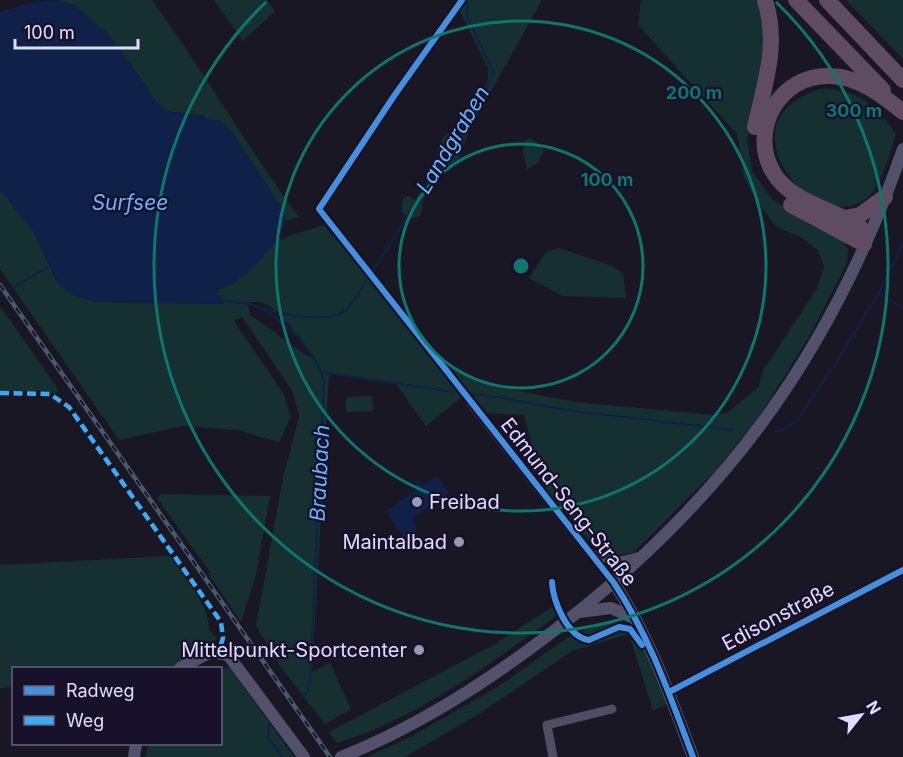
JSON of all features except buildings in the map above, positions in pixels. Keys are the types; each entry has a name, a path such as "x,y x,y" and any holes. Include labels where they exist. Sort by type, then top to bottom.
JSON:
{"highway":[{"path":"765,0 771,26 772,48 754,130 754,151 758,162 767,182 782,198 864,244"},
{"path":"796,0 903,112"},
{"path":"827,0 837,7 903,80"},
{"path":"864,244 860,227 796,196 781,184 766,158 764,135 774,104 784,93 813,77 829,75 866,86 903,112"},
{"path":"845,218 860,215 885,197"}],"main road":[{"path":"346,755 464,694 518,658 614,583 731,465 781,399 814,347 864,244 902,152"},
{"name":"Edmund-Seng-Straße","path":"614,583 638,620 669,692 693,757"},
{"path":"578,612 611,608 624,611 638,620"},
{"path":"184,667 211,652 228,655 304,757"}],"street":[{"name":"Edmund-Seng-Straße","path":"470,402 614,583"},
{"name":"Edmund-Seng-Straße","path":"591,554 616,562 643,556"},
{"name":"Edisonstraße","path":"669,692 903,570"},
{"path":"553,757 547,725 612,709"}],"green space":[{"path":"54,0 152,0 299,217 286,221 281,207 233,133 203,116 167,111 155,101 109,35 74,5"},
{"path":"214,0 267,0 275,11 243,41"},
{"path":"466,0 542,0 469,130 459,159 444,169 432,182 424,198 421,215 411,219 402,213 403,198 408,196 415,200 437,166 438,149 443,137 461,126 487,84 489,70 459,9"},
{"path":"641,0 758,0 767,22 761,87 747,139 752,171 771,198 810,225 843,241 848,249 847,263 809,337 760,415 716,470 633,553 614,555 592,544 542,485 524,415 487,413 444,361 492,386 576,402 712,415 727,413 758,388 764,369 817,288 824,267 818,250 804,239 777,227 758,203 744,178 737,134 638,25"},
{"path":"846,0 903,0 903,59"},
{"path":"820,89 845,92 864,100 881,115 896,134 876,187 864,200 843,207 821,202 801,189 785,170 776,147 777,125 791,104"},
{"path":"529,138 545,148 537,164 527,169 523,152 525,140"},
{"path":"0,190 34,232 56,280 73,295 96,302 223,304 223,298 217,296 218,289 241,277 271,246 288,237 323,225 358,264 461,398 426,426 396,384 329,374 312,672 330,663 351,709 325,724 280,666 256,626 283,478 299,416 293,392 242,317 234,321 284,395 291,417 279,442 238,430 182,426 119,440 0,269","holes":["248,302 263,303 275,311 315,358 306,355 250,315"]},
{"path":"559,248 612,266 623,273 626,298 563,296 529,278 546,252"},
{"path":"0,306 58,389 56,394 45,391 0,391"},
{"path":"372,396 373,411 346,412 346,397"},
{"path":"161,494 270,496 256,575 241,622 208,573 210,572 157,498"},
{"path":"170,556 201,601 209,630 217,639 173,667 12,667 12,687 0,688 0,565"},
{"path":"552,607 558,615 452,688 424,704 367,732 337,743 329,732 495,644"},
{"path":"602,623 624,623 635,630 669,703 653,711 629,634 572,651 482,712 405,757 367,757 410,737 496,688 567,638"},
{"path":"230,668 294,757 145,757 149,745 222,745 222,669"}],"water":[{"name":"Surfsee","path":"54,0 74,5 109,35 155,101 167,111 221,121 233,133 286,215 279,236 261,260 238,279 218,289 217,296 223,298 224,304 96,302 73,295 60,286 34,232 0,190 0,12 33,2"},
{"name":"Freibad","path":"437,476 449,493 414,517 417,535 403,536 386,511 419,488 414,480 417,479 422,486"}],"waterway":[{"name":"Landgraben","path":"373,271 483,96 494,73 467,16 468,3"},
{"path":"879,293 903,243"},
{"name":"Braubach","path":"0,296 51,265"},
{"name":"Landgraben","path":"259,308 303,317 337,315 351,305 366,281"},
{"path":"775,431 784,430 798,419 879,293 903,309"},
{"name":"Braubach","path":"221,300 253,305 275,317 306,347 324,381 310,681 307,693 300,697"},
{"path":"322,372 453,392"},
{"path":"467,394 498,397 566,410 732,430"},
{"name":"Braubach","path":"269,718 268,738 282,757"}],"railway":[{"path":"0,285 330,757"}],"marked path":[{"path":"0,393 50,394 69,407 221,622 223,638 219,651"}],"cycle path":[{"path":"462,0 394,96 319,209 614,583 649,646 693,757"},
{"path":"669,692 903,570"},
{"path":"552,582 558,608 568,625 581,637 589,640 619,627 630,629 642,645"}],"place":[{"name":"Freibad","path":"417,502"},
{"name":"Maintalbad","path":"459,542"},
{"name":"Mittelpunkt-Sportcenter","path":"419,650"}]}
